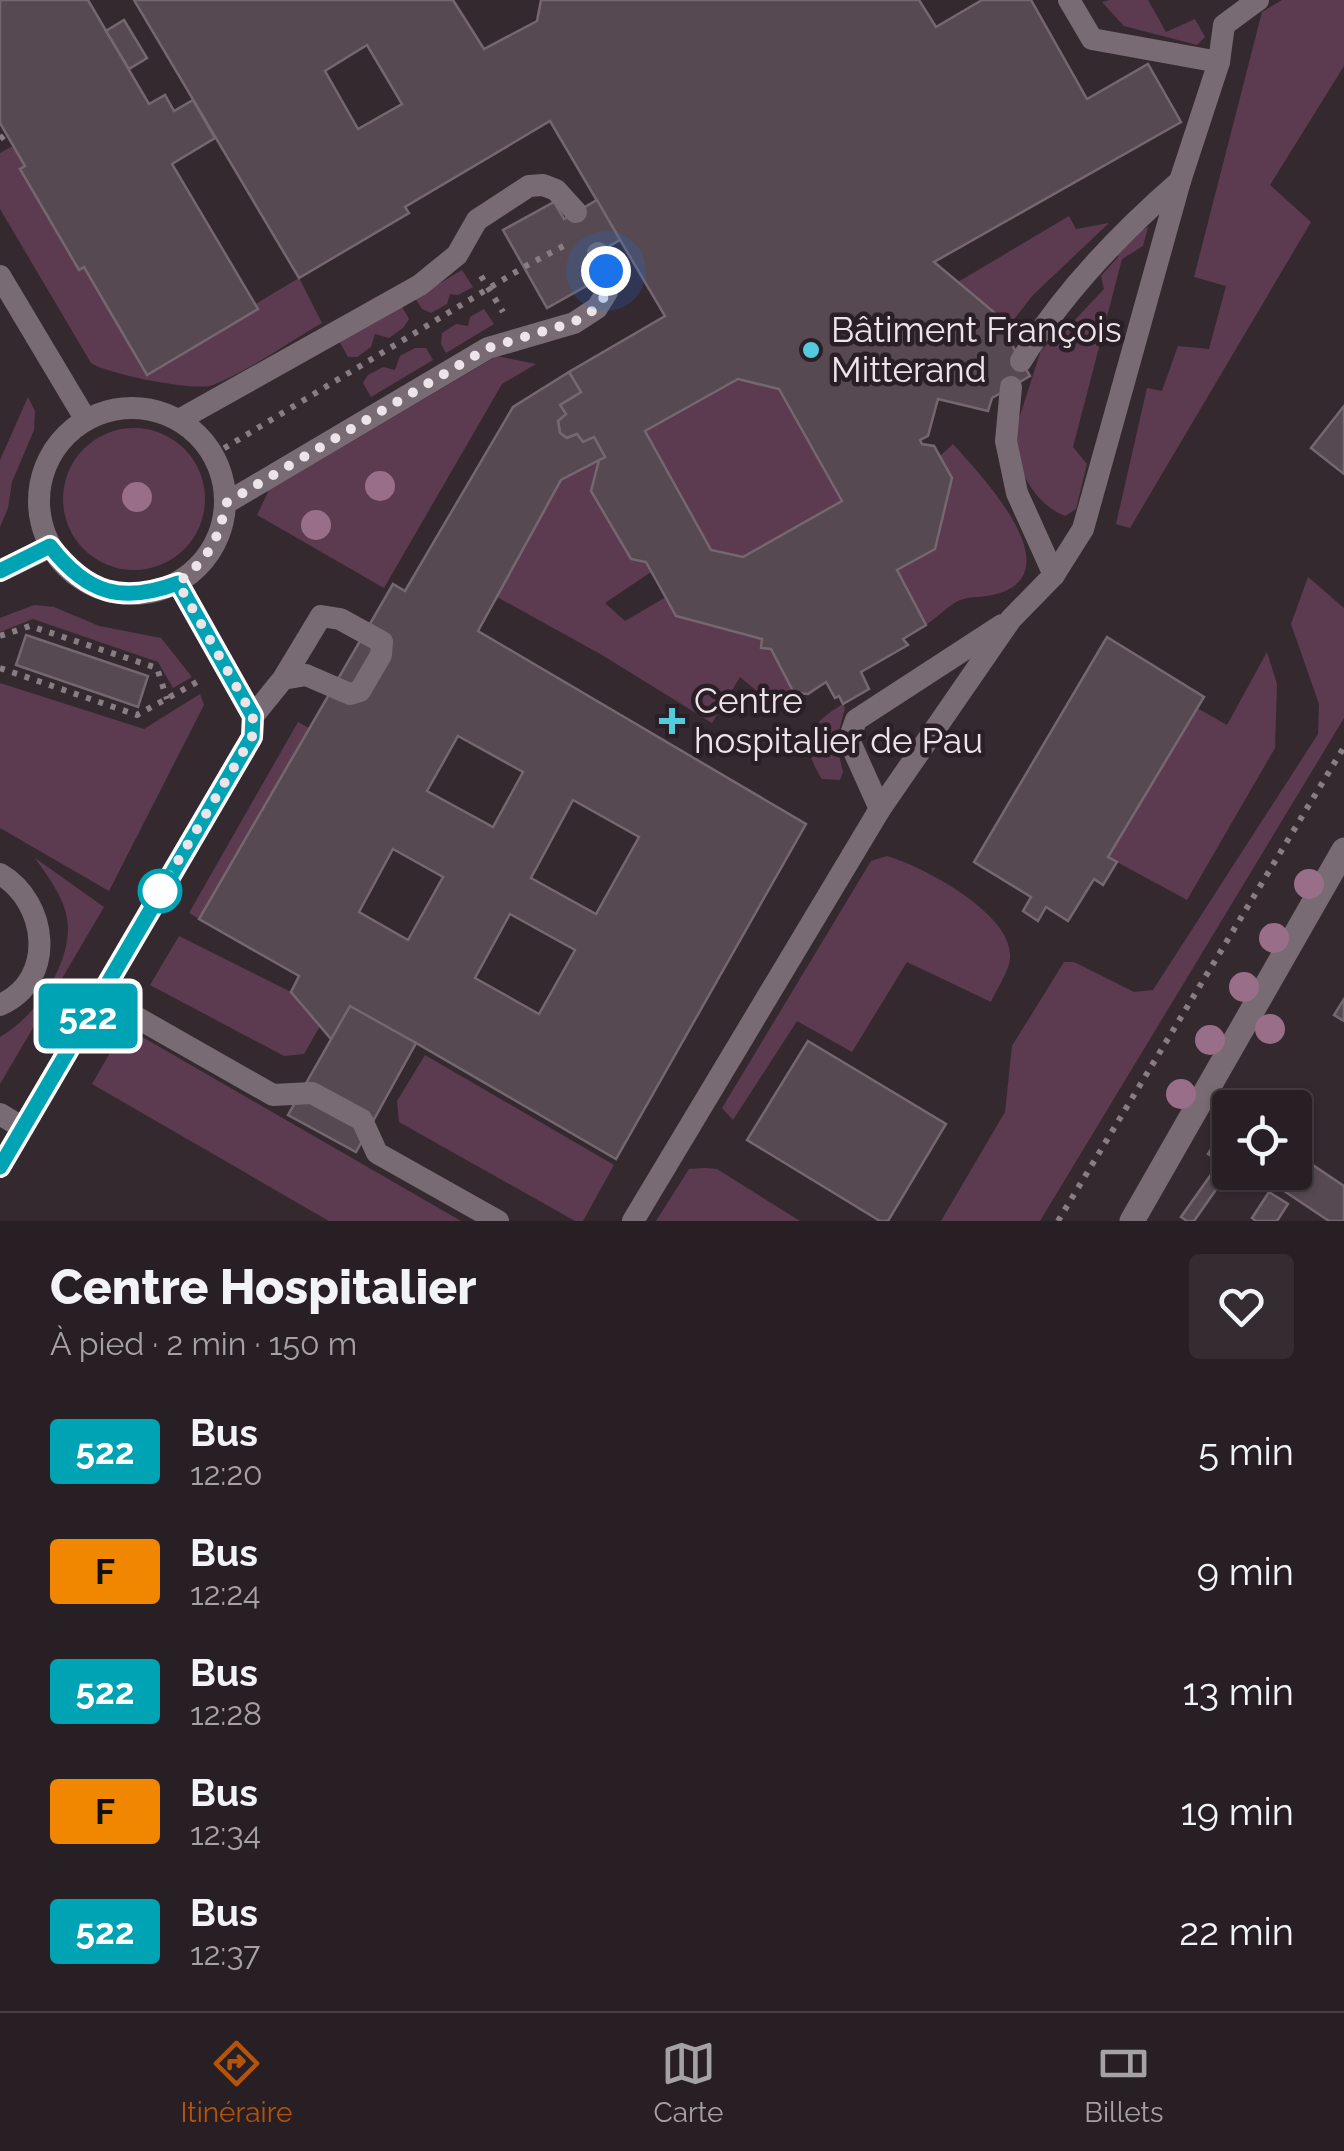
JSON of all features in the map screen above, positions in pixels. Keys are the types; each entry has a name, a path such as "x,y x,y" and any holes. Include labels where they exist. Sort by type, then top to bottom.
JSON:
{"street":[{"path":"1132,1221 1344,850"}],"lane":[{"path":"1069,0 1092,38 1219,62"},
{"path":"633,1221 880,809 1011,619 1054,575 1083,530 1180,181 1219,62 1224,25 1258,0"},
{"path":"1021,361 1044,324 1087,273 1132,223 1180,181"},
{"path":"179,420 405,294 457,256 477,220 529,186 556,190 576,212"},
{"path":"226,503 488,348 574,322 597,308 607,292 606,271 598,252"},
{"path":"0,276 86,420"},
{"path":"1012,388 1006,441 1017,492 1054,575"},
{"path":"116,408 149,409 179,420 214,455 223,478 226,503 220,534 203,562 178,583 150,593 121,594 92,586 68,570 50,546 40,519 39,490 47,462 63,438 86,420 116,408"},
{"path":"0,571 50,546"},
{"path":"0,1167 252,737 253,716 178,583"},
{"path":"253,716 284,679 321,616 340,618 382,642 380,655 360,691 350,694 306,675 284,679"},
{"path":"880,809 849,740 856,720 1011,619"},
{"path":"0,874 23,892 36,913 41,938 37,963 26,985 0,1005"},
{"path":"99,996 274,1095 312,1093 362,1120 377,1153 498,1221"},
{"path":"0,1114 23,1128"}],"path":[{"path":"463,246 519,339"},
{"path":"214,455 524,267"},
{"path":"405,294 447,372"},
{"path":"326,338 371,418"},
{"path":"285,361 326,444"},
{"path":"221,397 266,479"},
{"path":"0,636 30,626 157,668 167,700 137,715 0,668"},
{"path":"1058,1221 1344,747"}],"shaded area":[{"path":"1148,0 1166,32 1195,19 1205,37 1197,45 1124,26 1102,2"},
{"path":"1282,0 1344,0 1344,66 1270,185 1311,222 1130,528 1116,524 1147,388 1162,391 1178,346 1209,349 1226,286 1194,277 1262,12"},
{"path":"13,146 80,269 254,305 299,278 322,323 254,365 204,387 152,381 91,363 0,209 0,153"},
{"path":"1069,216 1076,229 1109,223 1033,295 1012,322 1002,319 958,282"},
{"path":"1148,227 1143,246 1122,259 1073,447 1087,464 1076,509 1065,516 1042,501 1026,478 1016,452 1017,425 1041,350 1104,289 1101,276 1118,257 1120,241"},
{"path":"462,270 473,287 458,295 450,294 447,304 431,313 422,309 415,298"},
{"path":"401,305 409,319 403,328 389,338 375,334 371,347 357,357 348,357 339,341"},
{"path":"484,309 494,324 446,353 441,344 442,333 456,324 468,326 470,317"},
{"path":"415,348 426,348 433,360 371,397 363,383 368,375 383,367 395,370 400,356"},
{"path":"497,356 536,364 502,384 384,588 257,515 269,490"},
{"path":"738,379 779,389 842,501 743,557 711,550 645,431"},
{"path":"28,397 35,411 34,430 12,482 0,527 0,460"},
{"path":"134,428 161,434 184,449 199,472 205,499 199,526 184,549 161,564 134,570 107,564 84,549 69,526 63,499 69,472 84,449 107,434"},
{"path":"953,444 1009,514 1026,556 1024,574 1011,588 958,601 926,625 897,570 935,549 952,478 940,456"},
{"path":"599,460 591,491 631,559 646,562 651,572 605,603 625,621 666,597 762,639 761,648 771,649 794,693 776,707 740,677 712,723 602,655 497,597 561,480"},
{"path":"1308,577 1344,608 1344,718 1040,1221 941,1221 1005,1112 1012,1046 1064,962 1074,962 1134,992 1153,990 1318,734 1319,704 1291,624"},
{"path":"34,605 54,607 99,626 161,638 192,677 173,688 158,662 33,619 0,632 0,618"},
{"path":"1267,652 1277,684 1275,748 1187,900 1108,857 1197,708 1227,725"},
{"path":"0,683 144,729 200,694 204,705 109,891 0,828"},
{"path":"843,704 836,742 843,772 840,780 822,779 810,755 810,736 822,719"},
{"path":"298,722 309,728 199,919 189,913"},
{"path":"887,856 922,870 963,894 997,925 1007,941 1010,958 991,1002 907,962 852,1052 797,1021 733,1120 722,1108 871,861"},
{"path":"35,858 104,907 0,1084 0,1037 25,1018 47,991 66,944 65,909"},
{"path":"179,936 291,992 320,1026 304,1054 284,1056 150,985"},
{"path":"125,1027 461,1221 329,1221 92,1084"},
{"path":"425,1055 614,1165 583,1221 575,1221 399,1122 397,1101"},
{"path":"689,1169 717,1169 800,1221 656,1221"}],"building":[{"path":"0,0 88,0 149,104 165,95 174,111 193,100 215,138 172,164 258,309 147,375 84,267 79,270 20,169 25,166 0,123"},
{"name":"Bâtiment François Mitterand","path":"134,0 453,0 484,49 537,21 541,0 919,0 936,27 982,0 1031,0 1087,99 1148,64 1181,122 934,262 1002,319 1012,322 1008,338 1030,376 992,398 988,411 938,399 928,436 920,440 934,446 952,478 935,549 897,570 926,625 903,639 908,645 861,672 869,689 843,704 826,682 808,694 794,693 771,649 761,648 762,639 676,616 646,562 631,559 591,491 599,460 605,457 594,437 583,442 577,434 567,438 560,433 558,421 566,414 560,405 581,392 569,372 665,316 550,121 405,207 409,213 299,278","holes":["367,45 402,104 358,129 325,71","738,379 779,389 842,501 743,557 711,550 645,431"]},
{"path":"124,20 147,58 129,69 106,31"},
{"path":"597,200 620,240 585,260 597,280 547,308 503,230 554,202 564,219"},
{"path":"569,372 581,392 560,405 566,414 558,421 560,433 567,438 577,434 583,442 594,437 605,457 561,480 478,631 806,824 616,1159 416,1043 398,1075 331,1039 291,992 299,976 199,919 393,584 405,591 513,407","holes":["458,736 523,772 493,827 427,791","573,800 639,837 596,914 531,878","393,849 443,877 408,940 359,912","510,914 575,950 539,1014 475,978"]},
{"path":"1344,406 1344,474 1311,448"},
{"path":"26,635 148,676 138,707 16,665"},
{"path":"1107,637 1204,697 1108,857 1117,862 1103,885 1094,879 1068,921 1046,907 1038,921 1023,911 1031,897 974,862"},
{"path":"1344,999 1344,1021 1334,1015"},
{"path":"350,1006 416,1043 356,1152 288,1115"},
{"path":"808,1041 946,1124 888,1221 880,1221 747,1140"},
{"path":"1312,1164 1344,1186 1344,1221 1329,1221 1283,1190 1312,1190"},
{"path":"1212,1173 1212,1190 1216,1190 1194,1221 1181,1217"},
{"path":"1269,1192 1288,1204 1277,1221 1256,1221 1252,1218"}],"bus line":[{"name":"522","path":"0,571 50,546 68,570 92,586 121,594 150,593 178,583 253,716 252,737 0,1167"}],"place":[{"name":"Bâtiment François Mitterand","path":"811,350"},
{"name":"Centre hospitalier de Pau","path":"672,721"}],"route":[{"path":"160,891 252,737 253,716 178,583 203,562 220,534 226,503 488,348 574,322 597,308 607,292 606,271"}]}
